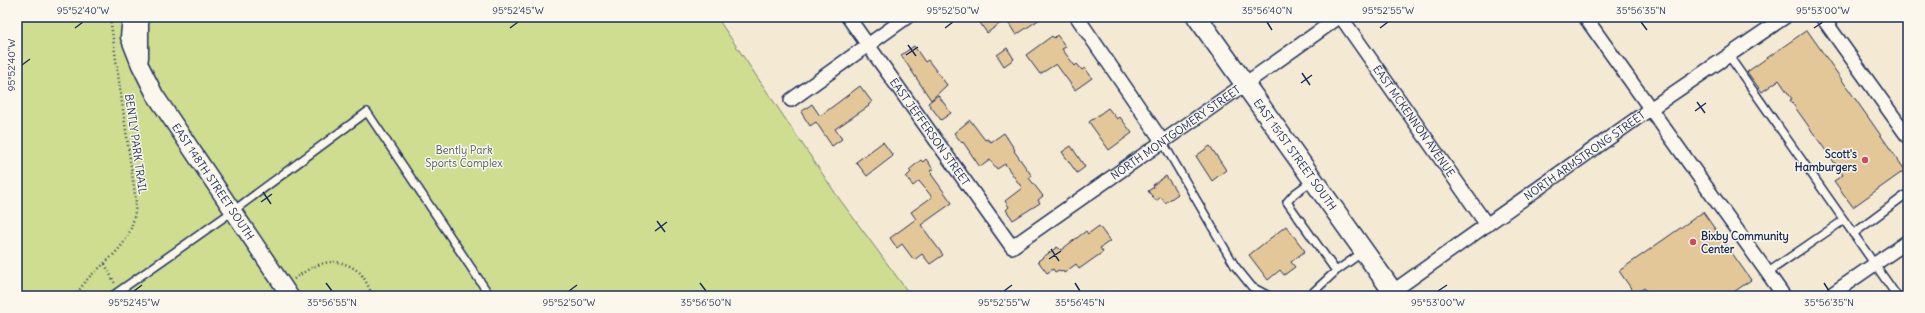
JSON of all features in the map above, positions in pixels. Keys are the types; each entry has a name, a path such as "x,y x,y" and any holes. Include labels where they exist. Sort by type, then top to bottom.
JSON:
{"main road":[{"name":"EAST 151ST STREET SOUTH","path":"1197,17 1364,251 1391,295"}],"street":[{"name":"EAST 148TH STREET SOUTH","path":"131,17 129,37 140,65 155,95 287,291"},
{"name":"EAST 148TH STREET SOUTH","path":"140,17 140,65"},
{"name":"EAST JEFFERSON STREET","path":"848,17 1012,247"},
{"path":"791,100 907,17"},
{"path":"1077,17 1162,140"},
{"name":"NORTH MONTGOMERY STREET","path":"1012,247 1162,140 1245,85 1340,17"},
{"name":"EAST MCKENNON AVENUE","path":"1340,17 1488,225"},
{"path":"1585,17 1784,296"},
{"name":"NORTH ARMSTRONG STREET","path":"1391,295 1650,109 1785,17"},
{"path":"1822,17 1908,137"},
{"path":"1829,296 1908,240"}],"lane":[{"path":"1729,56 1897,296"},
{"path":"112,296 233,211 367,112 490,296"},
{"path":"1162,140 1235,266 1252,286 1268,296"},
{"path":"1314,180 1294,194 1287,202 1336,271"},
{"path":"1853,234 1908,193"},
{"path":"1767,273 1844,220"},
{"path":"1309,296 1336,271 1364,251"}],"path":[{"name":"BENTLY PARK TRAIL","path":"75,296 94,272 118,251 128,237 134,221 136,202 110,17"},
{"path":"287,291 322,262 338,262 359,273 373,296"},
{"path":"104,264 120,291"}],"green space":[{"name":"Bently Park Sports Complex","path":"17,17 720,17 718,19 838,197 911,296 17,296"}],"building":[{"path":"976,17 1043,17 1016,35 1006,19 987,33"},
{"path":"1807,30 1905,170 1853,207 1834,181 1843,175 1790,100 1792,99 1779,80 1762,92 1747,72"},
{"path":"1057,35 1066,47 1062,49 1075,66 1077,64 1082,70 1085,68 1092,78 1075,90 1056,64 1040,74 1026,55 1052,36 1054,38"},
{"path":"914,46 925,62 928,60 947,85 931,100 901,55"},
{"path":"1007,48 1014,59 1004,66 997,55"},
{"path":"860,86 872,102 868,105 869,106 835,129 842,139 832,146 816,122 810,126 801,112 812,104 820,116"},
{"path":"938,95 951,113 941,120 928,103"},
{"path":"1108,108 1117,119 1120,117 1132,133 1109,150 1089,122"},
{"path":"970,120 985,140 987,139 991,142 1004,133 1015,150 1014,151 1032,176 1029,178 1043,196 1038,200 1040,203 1013,220 1006,210 1009,207 1005,201 1022,188 1005,164 997,169 990,160 980,167 963,142 962,143 954,133"},
{"path":"883,142 893,156 867,176 856,162"},
{"path":"1071,146 1085,167 1077,173 1062,152"},
{"path":"1210,146 1226,170 1212,181 1196,156"},
{"path":"926,159 933,169 930,171 932,173 931,174 952,203 921,225 943,255 930,264 922,254 914,260 902,244 897,248 890,238 916,219 911,212 932,197 919,181 913,186 906,177 911,172 909,170 921,160 923,162"},
{"path":"1166,176 1178,194 1165,203 1161,197 1156,201 1148,191 1154,187 1153,185"},
{"name":"Bixby Community Center","path":"1703,212 1751,280 1728,296 1650,296 1644,288 1635,294 1619,271"},
{"path":"1099,226 1110,241 1100,248 1103,252 1079,269 1076,264 1064,273 1063,271 1060,272 1059,270 1055,272 1053,269 1047,273 1038,261 1057,247 1061,250 1086,231 1088,234"},
{"path":"1286,226 1305,251 1291,262 1295,267 1284,275 1280,270 1268,280 1249,255"}],"place":[{"name":"Scott's Hamburgers","path":"1865,160"},
{"name":"Bixby Community Center","path":"1693,242"}]}
